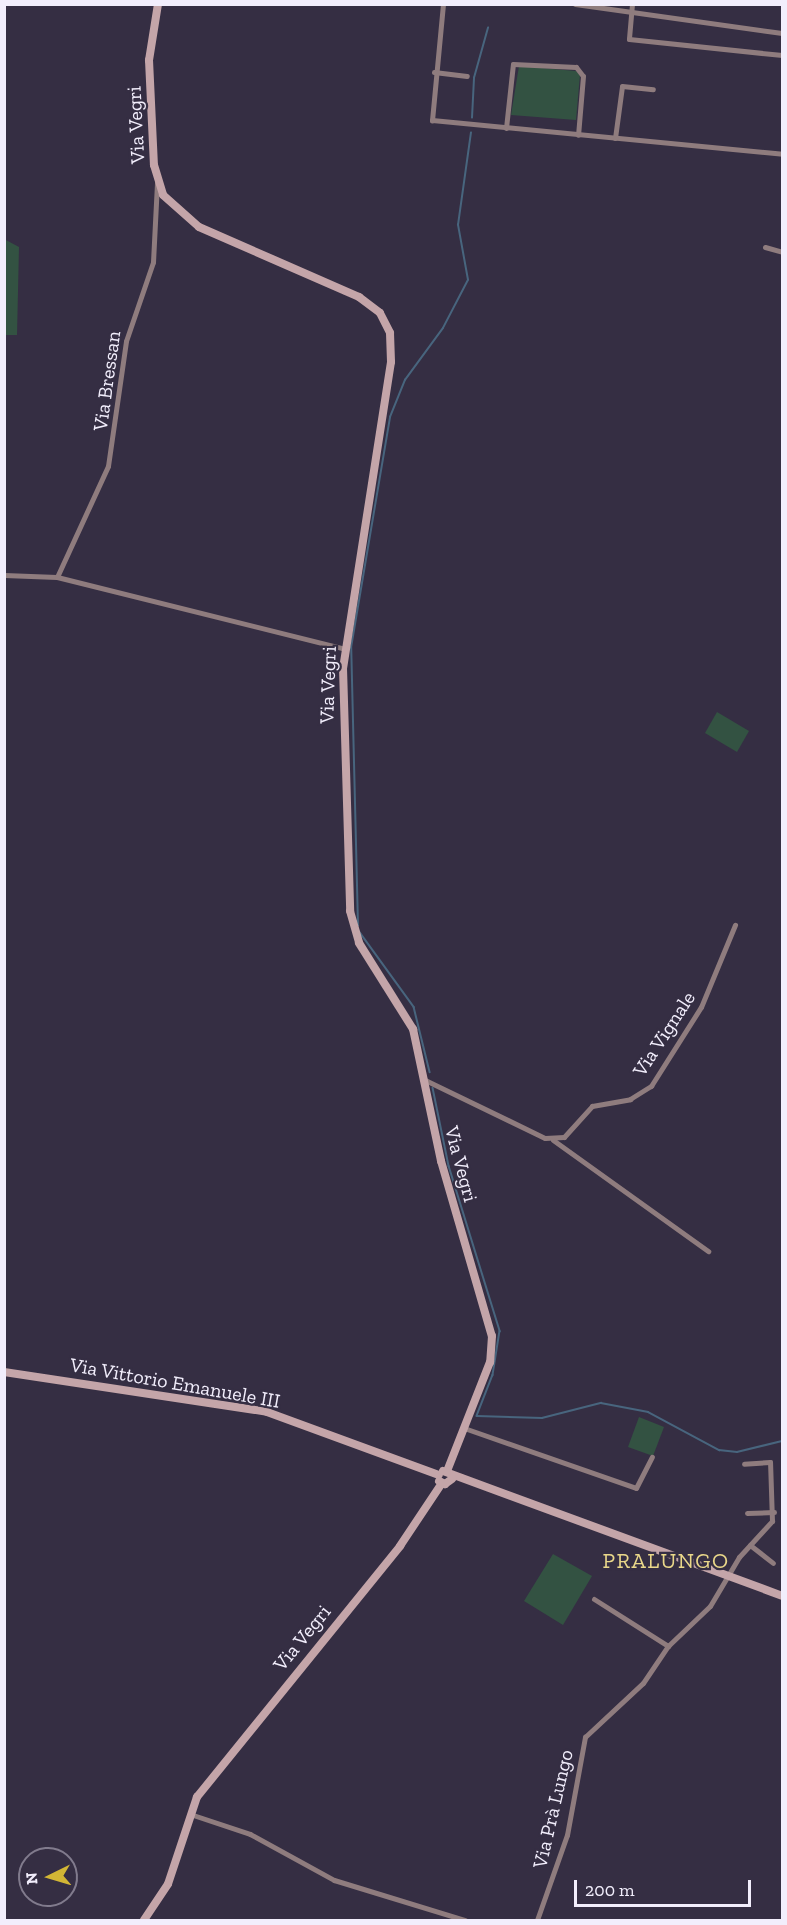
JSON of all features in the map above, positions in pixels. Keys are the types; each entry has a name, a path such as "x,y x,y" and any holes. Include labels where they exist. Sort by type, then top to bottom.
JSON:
{"street":[{"name":"Via Vegri","path":"144,1920 168,1884 197,1797 400,1546 442,1484 490,1362 492,1336 441,1161 425,1080 407,1010 360,943 350,911 345,649 391,362 390,333 380,313 359,297 184,218 157,182 149,60 158,4"},
{"path":"443,4 428,115 437,122 783,154"},
{"path":"575,4 632,7 783,33"},
{"path":"632,7 629,39 783,55"},
{"path":"506,128 513,64 576,67 583,76 578,135"},
{"path":"434,72 467,76"},
{"path":"615,138 622,86 653,89"},
{"name":"Via Bressan","path":"57,577 108,466 126,341 153,262 157,182"},
{"path":"765,247 783,252"},
{"path":"4,575 57,577 345,649"},
{"name":"Via Vignale","path":"553,1140 570,1132 592,1106 630,1099 651,1086 701,1007 735,925"},
{"path":"425,1080 553,1140 708,1251"},
{"name":"Via Vittorio Emanuele III","path":"4,1372 267,1412 783,1596"},
{"path":"464,1428 636,1488 652,1457"},
{"path":"744,1464 770,1462 774,1512 747,1513"},
{"name":"Via Prà Lungo","path":"540,1920 567,1835 585,1737 643,1683 668,1646 710,1606 727,1577 774,1512"},
{"path":"750,1545 773,1563"},
{"path":"594,1599 668,1646"},
{"path":"190,1814 250,1834 334,1880 465,1920"}],"green space":[{"path":"519,66 576,71 580,75 576,120 511,115"},
{"path":"4,239 19,247 17,335 5,335"},
{"path":"717,712 749,731 737,752 705,733"},
{"path":"639,1417 664,1427 653,1456 628,1447"},
{"path":"553,1554 592,1576 563,1625 524,1601"}],"waterway":[{"path":"472,118 474,78 488,28"},
{"path":"358,926 351,648 390,417 405,380 443,328 468,280 458,225 471,133"},
{"path":"359,931 414,1007 430,1072"},
{"path":"433,1088 449,1166 500,1331 493,1375 477,1416 542,1418 601,1403 648,1412 719,1450 737,1452 782,1441"}],"district":[{"name":"PRALUNGO","path":"666,1561"}]}
